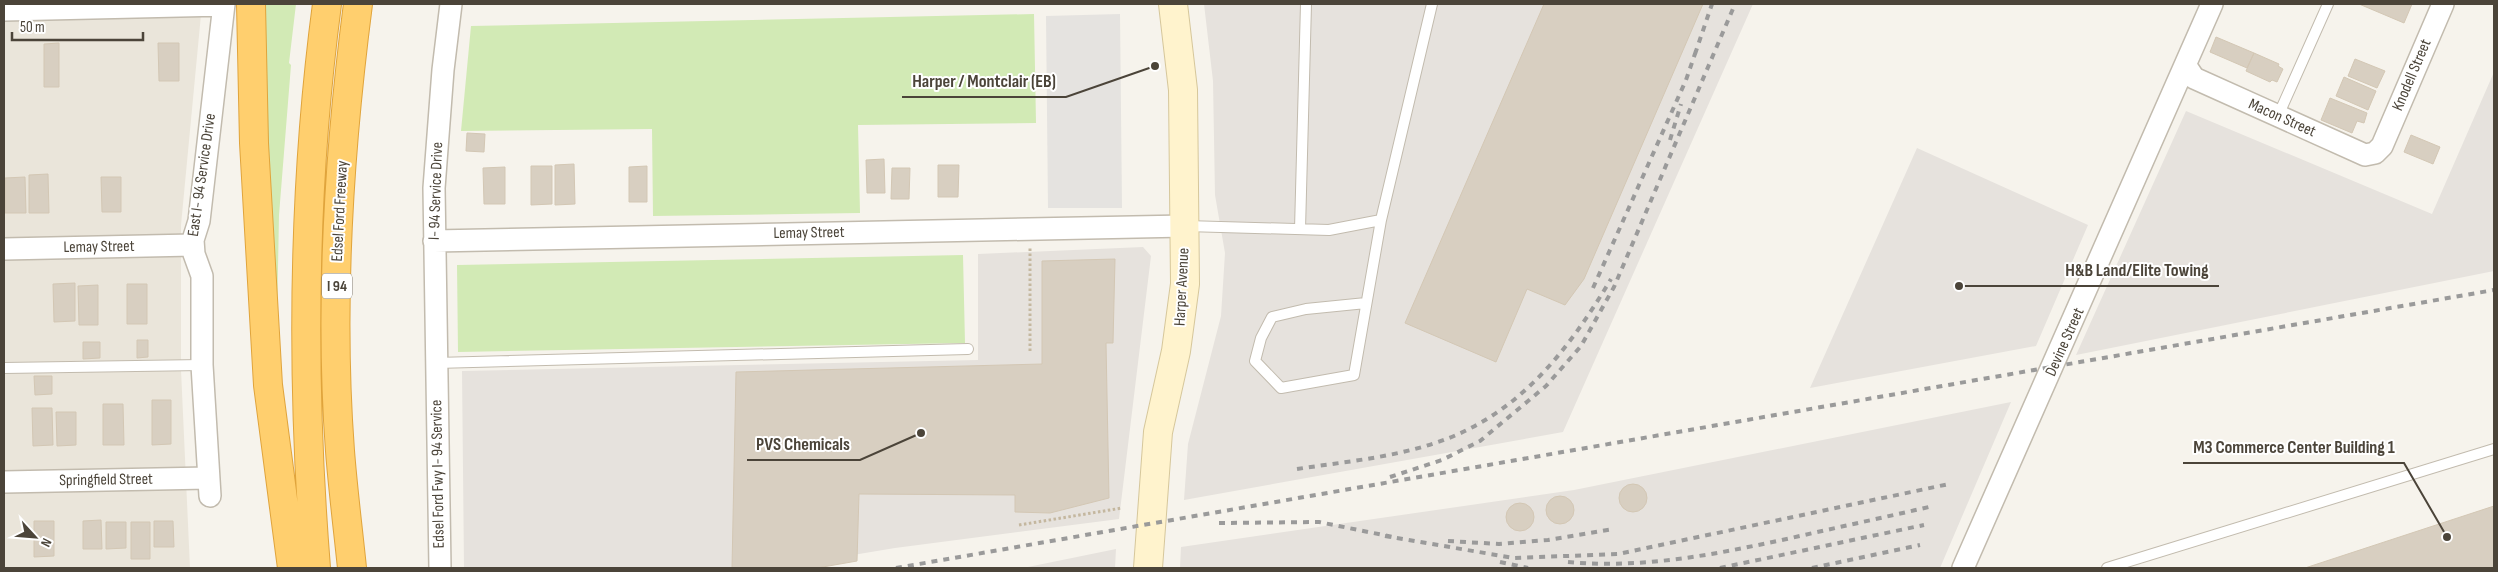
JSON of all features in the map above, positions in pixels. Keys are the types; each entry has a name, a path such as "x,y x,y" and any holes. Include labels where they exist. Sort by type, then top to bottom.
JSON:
{"highway":[{"path":"251,4 254,142 268,385 292,568"},
{"name":"Edsel Ford Freeway","path":"316,568 305,372 307,235 310,165 327,4"},
{"name":"Edsel Ford Freeway","path":"352,568 340,450 336,343 343,146 358,4"}],"main road":[{"name":"Harper Avenue","path":"1148,568 1158,432 1182,313 1185,226 1183,90 1173,4"}],"street":[{"path":"4,10 224,4"},
{"name":"East I- 94 Service Drive","path":"209,487 202,365 202,276 193,245 199,221 224,4"},
{"name":"I- 94 Service Drive","path":"436,371 434,241 438,123 452,4"},
{"name":"Devine Street","path":"1966,567 2212,4"},
{"name":"Knodell Street","path":"2382,146 2443,4"},
{"name":"Macon Street","path":"2186,66 2194,78 2365,155 2375,153 2382,146"},
{"name":"Lemay Street","path":"434,241 1185,226"},
{"name":"Lemay Street","path":"4,249 193,245"},
{"name":"Edsel Ford Fwy I- 94 Service","path":"436,371 440,568"},
{"name":"Springfield Street","path":"4,482 209,487"}],"lane":[{"path":"1300,229 1306,4"},
{"path":"1366,303 1306,309 1272,316 1261,338 1255,361 1281,388 1354,375 1381,220 1432,4"},
{"path":"2278,116 2328,4"},
{"path":"1185,226 1329,230 1381,220"},
{"path":"436,371 968,349"},
{"path":"4,368 202,365"},
{"path":"2107,568 2494,449"}],"path":[{"path":"1030,246 1030,351"},
{"path":"1019,525 1122,508"}],"shaded area":[{"path":"4,4 202,4 181,225 181,370 190,568 4,568"},
{"path":"1204,4 1753,4 1563,432 1184,500 1188,444 1221,316 1225,253 1215,195 1213,81"},
{"path":"1120,14 1122,208 1048,208 1046,16"},
{"path":"2494,72 2494,271 2076,355 2186,111 2432,214"},
{"path":"1917,148 2088,225 2036,346 1810,388"},
{"path":"1143,247 1151,256 1119,519 895,548 775,568 464,568 462,371 978,360 978,254"},
{"path":"2011,402 1940,568 1180,568 1181,547 1574,490"},
{"path":"1116,549 1115,568 1023,568"}],"green space":[{"path":"262,4 296,4 289,63 291,65 279,215 276,373"},
{"path":"1034,14 1036,123 858,125 860,213 653,216 652,129 461,131 471,26"},
{"path":"963,255 965,343 458,352 457,265"}],"building":[{"path":"1544,4 1703,4 1584,279 1565,305 1527,289 1496,362 1405,323"},
{"path":"2359,4 2412,4 2404,23"},
{"path":"2216,37 2254,53 2247,68 2210,52"},
{"path":"59,43 59,87 44,87 44,44"},
{"path":"158,43 179,43 179,81 159,81"},
{"path":"2254,53 2279,64 2278,66 2283,69 2277,82 2272,80 2270,82 2246,71"},
{"path":"2355,59 2385,71 2377,88 2348,76"},
{"path":"2344,77 2376,91 2368,110 2336,96"},
{"path":"2330,98 2367,113 2364,123 2357,121 2352,133 2321,120"},
{"path":"467,133 485,134 484,152 466,151"},
{"path":"2411,135 2440,147 2433,164 2404,152"},
{"path":"884,159 885,193 867,193 866,160"},
{"path":"574,164 575,204 555,205 555,165"},
{"path":"938,165 959,165 958,197 938,197"},
{"path":"531,166 552,166 552,204 531,205"},
{"path":"647,166 647,202 629,202 629,167"},
{"path":"505,167 505,204 484,204 483,168"},
{"path":"892,168 910,168 909,199 891,199"},
{"path":"48,174 49,213 29,213 29,175"},
{"path":"25,177 26,213 5,213 5,178"},
{"path":"101,177 121,177 121,212 102,212"},
{"path":"1115,259 1113,343 1106,343 1109,498 1050,513 1015,512 1015,495 859,494 857,561 817,568 732,568 736,372 1042,364 1042,261"},
{"path":"75,283 75,321 54,322 53,284"},
{"path":"127,284 147,284 147,324 127,324"},
{"path":"98,285 98,325 79,325 78,286"},
{"path":"137,340 148,340 148,357 137,358"},
{"path":"83,342 100,342 100,358 83,359"},
{"path":"34,376 52,376 52,394 35,395"},
{"path":"152,400 171,400 171,444 152,445"},
{"path":"103,404 123,404 124,445 103,445"},
{"path":"32,408 52,408 53,445 33,446"},
{"path":"56,412 76,412 76,445 57,446"},
{"path":"1633,484 1643,488 1647,498 1643,508 1633,512 1623,508 1619,498 1623,488"},
{"path":"1560,496 1570,500 1574,510 1570,520 1560,524 1550,520 1546,510 1550,500"},
{"path":"1520,503 1530,507 1534,517 1530,527 1520,531 1510,527 1506,517 1510,507"},
{"path":"2494,506 2494,568 2305,568"},
{"path":"101,520 102,549 83,549 83,521"},
{"path":"34,521 54,521 54,556 34,557"},
{"path":"154,521 173,521 174,547 154,547"},
{"path":"106,522 126,522 126,548 106,549"},
{"path":"131,522 150,522 150,559 131,559"}],"railway":[{"path":"1695,54 1712,4"},
{"path":"1390,477 1442,460 1480,441 1546,386 1581,346 1614,287 1735,4"},
{"path":"1593,288 1686,80 1697,48"},
{"path":"1670,140 1681,104"},
{"path":"1297,469 1366,459 1418,448 1465,431 1491,416 1516,398 1538,378 1577,331 1611,279"},
{"path":"896,568 2494,290"},
{"path":"1385,536 1514,558 1618,554 1949,484"},
{"path":"1568,562 1597,564 1681,559 1791,538 1933,506"},
{"path":"1219,523 1319,522 1393,537"},
{"path":"1720,568 1924,525"},
{"path":"1448,541 1499,544 1548,540 1613,529"},
{"path":"1812,568 1920,545"},
{"path":"1500,562 1528,568"}],"place":[{"name":"Harper / Montclair (EB)","path":"1155,66"},
{"name":"H&B Land/Elite Towing","path":"1959,286"},
{"name":"PVS Chemicals","path":"921,433"},
{"name":"M3 Commerce Center Building 1","path":"2447,537"}]}
